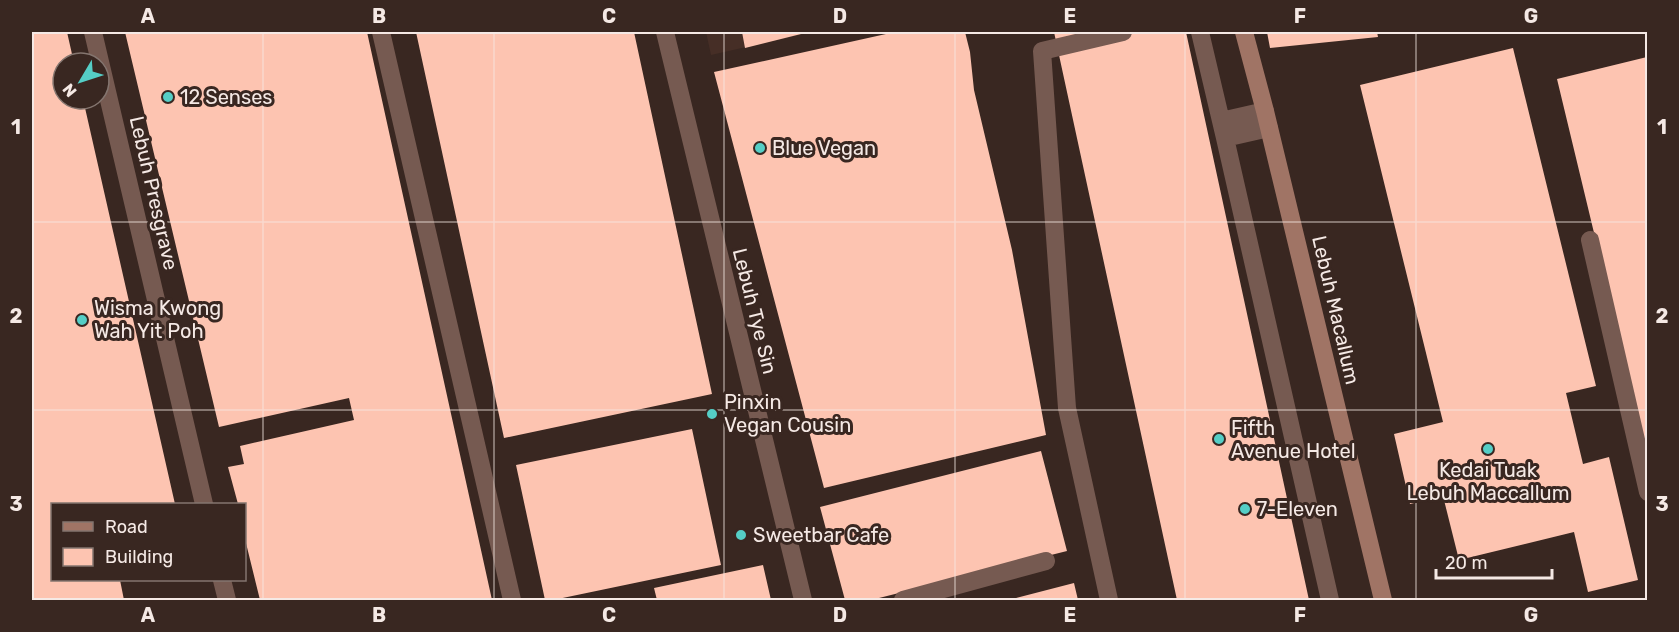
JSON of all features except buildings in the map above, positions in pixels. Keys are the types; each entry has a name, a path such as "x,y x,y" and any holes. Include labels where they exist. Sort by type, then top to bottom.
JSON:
{"street":[{"name":"Lebuh Presgrave","path":"93,32 204,503"},
{"path":"381,32 512,600"},
{"name":"Lebuh Tye Sin","path":"664,32 803,600"},
{"path":"1109,600 1067,408 1042,51 1123,32"},
{"path":"1200,32 1330,600"},
{"name":"Lebuh Macallum","path":"1244,32 1383,600"},
{"path":"1223,129 1267,119"},
{"path":"1590,240 1647,492"},
{"path":"903,600 1046,561"},
{"path":"222,581 227,600"}],"shaded area":[{"path":"706,32 812,32 711,55"}],"place":[{"name":"12 Senses","path":"168,97"},
{"name":"Blue Vegan","path":"760,148"},
{"name":"Wisma Kwong Wah Yit Poh","path":"82,320"},
{"name":"Pinxin Vegan Cousin","path":"712,414"},
{"name":"Fifth Avenue Hotel","path":"1219,439"},
{"name":"Kedai Tuak Lebuh Maccallum","path":"1488,449"},
{"name":"7-Eleven","path":"1245,509"},
{"name":"Sweetbar Cafe","path":"741,535"}]}
